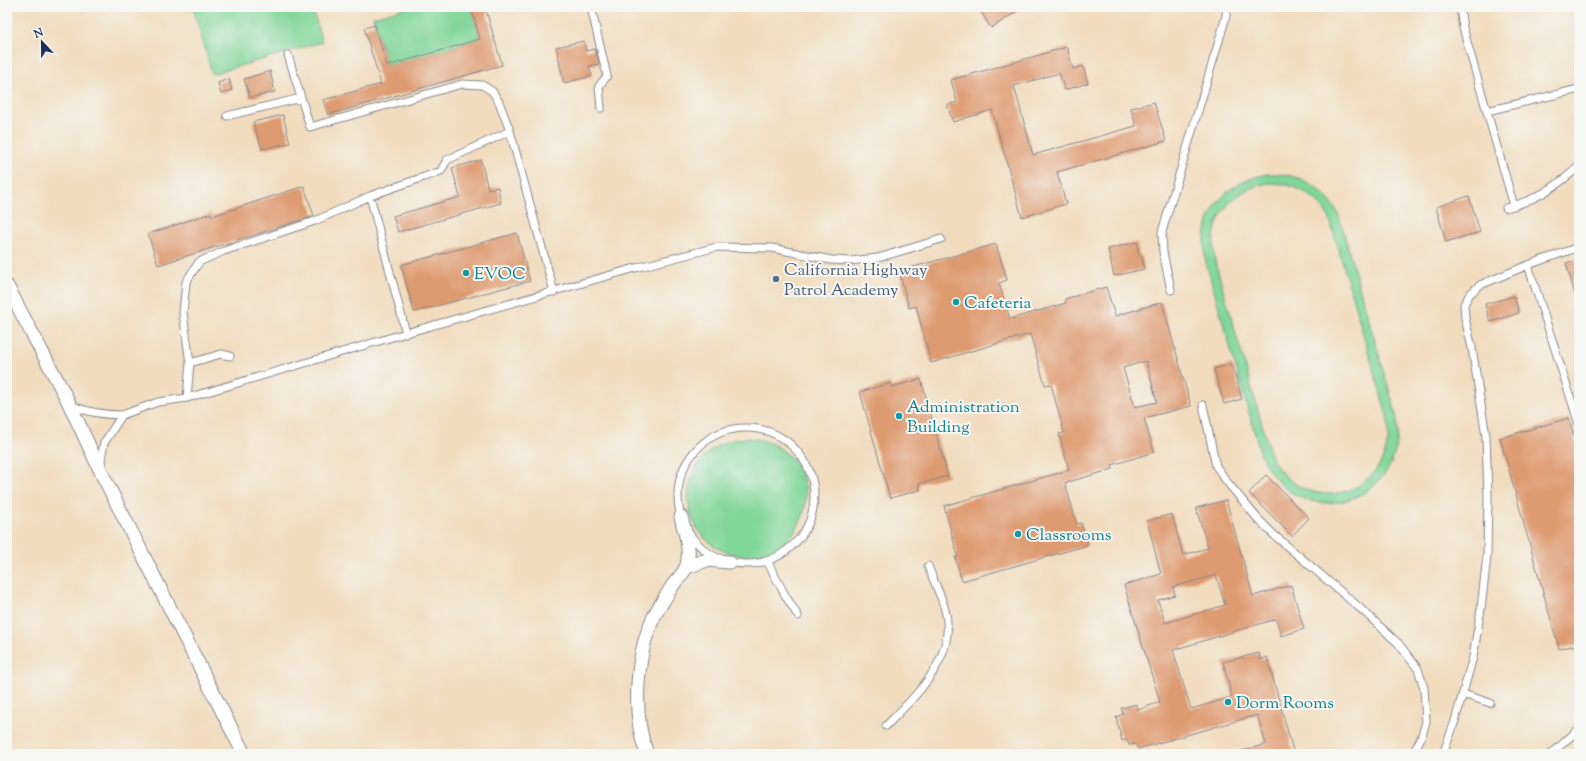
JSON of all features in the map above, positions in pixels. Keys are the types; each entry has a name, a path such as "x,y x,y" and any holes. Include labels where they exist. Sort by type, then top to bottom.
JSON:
{"street":[{"path":"7,286 70,404 104,478 244,754"},
{"path":"647,754 640,729 638,709 639,672 644,649 657,610 687,567 689,548 681,518"},
{"path":"687,567 708,560 729,562"}],"lane":[{"path":"591,7 607,76 599,86 600,108"},
{"path":"1171,290 1163,252 1162,232 1222,34 1227,7"},
{"path":"1460,7 1463,28 1514,206"},
{"path":"288,55 310,127 462,84 482,85 492,91 499,102 510,131 554,292"},
{"path":"1487,111 1579,89"},
{"path":"227,116 300,98"},
{"path":"187,398 190,363 183,313 186,282 199,262 224,250 315,221 370,196 440,171 447,160 510,131"},
{"path":"1506,208 1528,202 1543,194 1567,177 1579,166"},
{"path":"370,196 406,333"},
{"path":"70,404 82,410 95,413 122,415 158,402 187,398 406,333 632,269 717,247 772,248 832,260 850,262 878,258 941,239"},
{"path":"1443,754 1463,694 1473,657 1481,609 1487,556 1488,496 1486,436 1472,348 1465,318 1464,304 1470,294 1480,285 1528,264 1579,247"},
{"path":"1528,264 1579,424"},
{"path":"190,363 221,354 230,356"},
{"path":"1203,405 1216,466 1227,482 1258,519 1273,534 1361,609 1398,643 1418,669 1424,688 1426,722 1421,738 1413,754"},
{"path":"104,478 101,459 104,443 112,428 122,415"},
{"path":"742,429 760,430 777,436 787,443 804,461 809,472 814,496 810,520 804,531 788,549 767,561 748,564 729,562 713,556 699,546 688,533 681,518 678,506 679,484 686,464 700,446 719,434 742,429"},
{"path":"767,561 798,616"},
{"path":"886,726 926,684 940,661 944,650 947,638 947,622 944,607 928,566"},
{"path":"1463,694 1490,703"},
{"path":"1551,754 1579,729"}],"green space":[{"path":"193,7 312,7 322,42 212,74"},
{"path":"409,7 471,7 480,39 387,66 373,17"},
{"path":"1267,174 1279,174 1299,179 1317,188 1338,213 1396,414 1397,445 1387,471 1369,489 1347,500 1322,503 1297,496 1276,479 1260,452 1206,263 1204,246 1210,217 1216,205 1225,194 1237,185","holes":["1268,183 1287,185 1303,191 1311,196 1329,217 1387,416 1388,442 1380,464 1367,480 1349,490 1329,494 1308,490 1288,479 1272,459 1215,261 1215,233 1218,221 1224,210 1242,193 1254,187"]},
{"path":"747,438 770,442 789,455 802,474 806,497 802,520 789,539 770,552 747,556 724,552 705,539 692,520 688,497 692,474 705,455 724,442"}],"building":[{"path":"471,7 485,7 502,65 328,115 323,100 381,84 364,28 375,25 387,66 480,39"},
{"path":"978,7 1024,7 991,28"},
{"path":"584,41 586,51 595,49 599,64 589,66 592,76 564,83 556,47"},
{"path":"1067,47 1073,69 1083,66 1088,83 1065,90 1059,73 1014,86 1033,155 1136,126 1131,108 1154,102 1166,141 1057,172 1066,204 1022,217 992,110 953,122 947,105 957,102 951,80"},
{"path":"270,71 275,92 250,98 244,79"},
{"path":"229,79 232,90 221,94 218,83"},
{"path":"283,115 290,143 262,149 253,122"},
{"path":"481,160 488,189 498,187 501,203 398,232 393,216 460,197 452,168"},
{"path":"304,186 314,216 158,265 148,234 211,213 212,216"},
{"path":"1469,196 1480,232 1446,242 1436,207"},
{"name":"EVOC","path":"517,233 530,281 414,312 401,265"},
{"path":"1137,242 1139,255 1142,256 1144,269 1114,276 1108,249"},
{"path":"996,244 1007,280 999,283 1010,319 1066,303 1065,299 1106,287 1115,316 1162,302 1191,406 1144,418 1154,452 1112,465 1113,469 1065,483 1077,524 1081,523 1088,545 962,581 955,557 958,557 944,506 1069,470 1059,434 1064,433 1051,384 1045,385 1030,334 931,363 916,306 909,308 899,271","holes":["1146,361 1157,402 1135,407 1123,368"]},
{"path":"1579,259 1579,297 1576,298 1566,263"},
{"path":"1514,296 1519,313 1490,322 1485,304"},
{"path":"1232,364 1242,399 1224,404 1214,369"},
{"name":"Administration Building","path":"921,379 948,476 919,484 920,490 890,498 860,392 890,383 891,387"},
{"path":"1569,418 1579,453 1579,644 1559,649 1500,438"},
{"path":"1266,475 1309,518 1292,536 1249,493"},
{"path":"1226,500 1253,596 1291,585 1304,629 1281,636 1276,619 1173,650 1191,709 1232,697 1223,662 1259,653 1261,660 1267,657 1294,754 1242,754 1242,751 1266,744 1257,715 1138,749 1135,744 1129,745 1127,739 1122,741 1116,717 1123,714 1121,708 1137,704 1138,710 1160,702 1124,585 1161,574 1147,521 1172,514 1183,555 1208,548 1196,508","holes":["1216,575 1225,605 1165,623 1158,600 1175,595 1173,587"]}],"place":[{"name":"EVOC","path":"466,273"},
{"name":"California Highway Patrol Academy","path":"776,279"},
{"name":"Cafeteria","path":"956,302"},
{"name":"Administration Building","path":"899,416"},
{"name":"Classrooms","path":"1018,534"},
{"name":"Dorm Rooms","path":"1228,702"}]}
